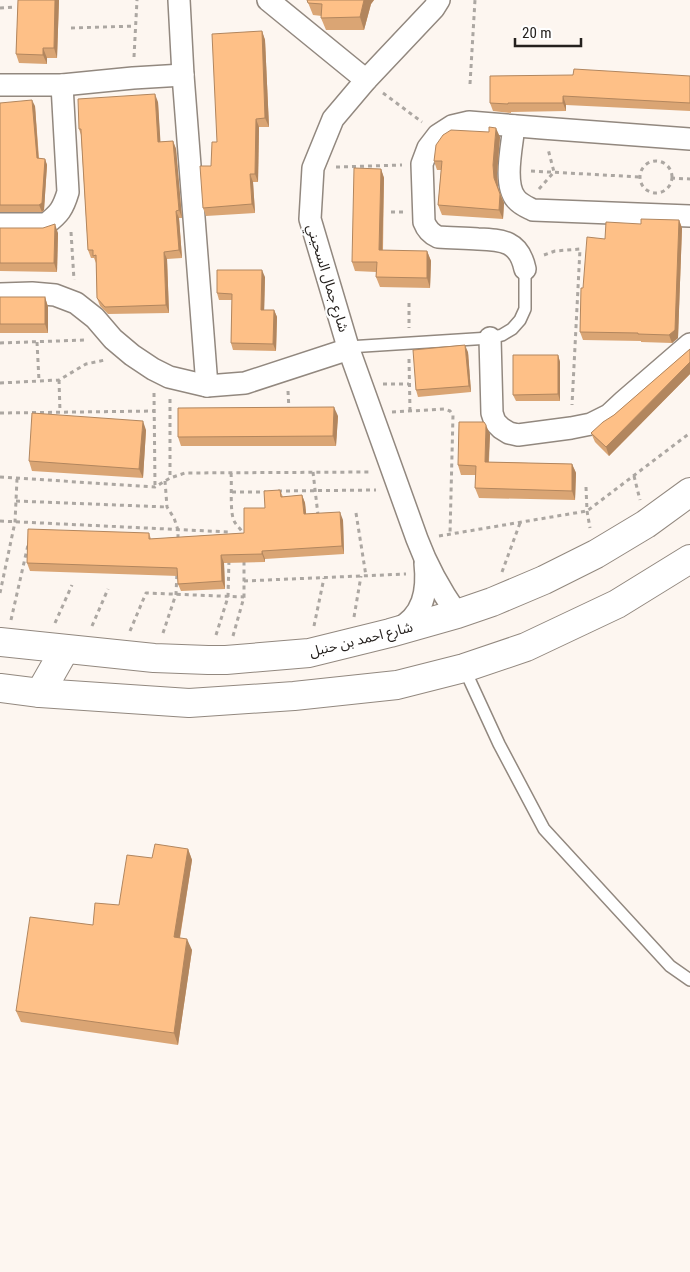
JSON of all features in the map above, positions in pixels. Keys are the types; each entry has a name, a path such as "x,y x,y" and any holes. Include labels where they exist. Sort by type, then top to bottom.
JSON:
{"street":[{"path":"179,0 207,386"},
{"path":"268,0 366,80"},
{"name":"شارع جمال السحيني","path":"423,557 348,348 310,219 313,168 333,119 366,80 434,8 439,0"},
{"path":"0,85 62,85 183,75"},
{"path":"0,224 46,224 56,216 64,205 68,192 62,85"},
{"path":"525,269 517,250 509,244 499,240 438,237 433,235 426,227 424,222 422,164 428,148 438,135 452,126 469,122 690,139"},
{"path":"514,126 509,179 516,199 523,206 533,210 690,216"},
{"path":"0,294 32,293 55,295 76,303 132,355 161,373 207,386 245,383 348,348"},
{"path":"490,338 492,414 502,428 509,433 518,435 591,424 609,415 690,344"},
{"name":"شارع احمد بن حنبل","path":"3,642 154,658 217,660 309,653 390,633 492,602 544,580 596,554 646,524 690,492"},
{"path":"423,557 457,614"},
{"path":"390,633 401,628 410,620 423,601 427,583 423,557"},
{"path":"0,688 40,693 189,703 294,696 398,685 464,668 526,646 617,604 690,558"},
{"path":"40,693 64,648"}],"lane":[{"path":"348,348 502,336 520,320 525,309 525,269"},
{"path":"464,668 499,744 544,829 670,966 690,980"}],"path":[{"path":"133,78 136,0"},
{"path":"470,84 475,0"},
{"path":"0,8 15,7"},
{"path":"71,28 135,26"},
{"path":"366,80 438,135"},
{"path":"542,128 554,172"},
{"path":"656,162 664,163 669,168 672,174 671,178 672,181 668,188 656,193 648,192 643,187 640,177 644,167 656,162"},
{"path":"313,168 422,164"},
{"path":"510,170 640,177"},
{"path":"523,206 554,172"},
{"path":"671,178 690,179"},
{"path":"70,229 76,303"},
{"path":"525,269 538,258 554,251 580,249 571,428"},
{"path":"0,343 114,339"},
{"path":"36,342 38,381"},
{"path":"0,383 59,380 86,364 132,355"},
{"path":"155,487 154,411 161,373"},
{"path":"161,373 170,478"},
{"path":"59,380 60,412"},
{"path":"372,414 445,409 452,413 450,534"},
{"path":"0,413 154,411"},
{"path":"244,581 366,576 423,557 450,534 587,511 690,433"},
{"path":"0,478 155,487 170,478 185,474 313,472 396,481"},
{"path":"313,472 318,515"},
{"path":"231,473 233,516 243,532 244,542"},
{"path":"0,593 15,522 17,479"},
{"path":"165,481 167,507 174,518 178,530 178,548"},
{"path":"232,492 315,491 396,481"},
{"path":"586,487 587,511 596,554"},
{"path":"16,501 167,507"},
{"path":"356,513 366,576"},
{"path":"0,521 229,532 229,542"},
{"path":"492,602 520,523"},
{"path":"3,642 29,541"},
{"path":"217,660 228,597 228,551"},
{"path":"217,660 244,597 244,552"},
{"path":"154,658 176,594 177,567"},
{"path":"349,643 361,576"},
{"path":"309,653 324,578"},
{"path":"64,648 72,585"},
{"path":"64,648 108,589"},
{"path":"120,654 146,593 244,597"}],"building":[{"path":"18,0 55,0 54,48 43,48 43,55 16,54"},
{"path":"307,0 364,0 360,17 321,18 322,4 308,3"},
{"path":"262,31 265,118 256,119 255,174 250,174 252,204 203,208 200,166 211,166 212,142 217,142 212,34"},
{"path":"574,69 690,76 690,103 563,96 563,103 490,103 490,76 573,75"},
{"path":"155,94 158,142 173,141 179,210 176,211 179,250 164,252 166,305 105,307 97,298 96,255 93,256 93,250 88,250 78,99"},
{"path":"32,100 37,158 45,159 42,203 39,205 0,205 0,103"},
{"path":"489,127 496,128 493,165 494,178 500,194 499,210 438,205 442,161 434,161 436,145 443,135 451,130 489,132"},
{"path":"354,168 381,169 379,250 427,251 427,278 376,277 377,262 352,262"},
{"path":"641,219 679,220 675,330 669,335 580,332 581,288 583,288 587,237 605,239 606,222 641,224"},
{"path":"55,224 54,263 0,263 0,228 43,228"},
{"path":"217,270 262,270 261,310 274,310 273,344 231,343 232,294 217,293"},
{"path":"0,297 45,297 45,324 0,324"},
{"path":"465,345 469,386 416,390 413,350"},
{"path":"690,349 690,362 606,447 591,433 614,415"},
{"path":"513,355 558,355 558,394 513,395"},
{"path":"334,407 333,436 178,437 178,408"},
{"path":"32,413 143,421 139,469 29,461"},
{"path":"459,422 484,422 486,425 485,462 572,464 572,491 475,488 476,466 458,465"},
{"path":"280,490 281,497 302,495 304,514 340,512 342,546 262,551 262,554 221,555 222,581 178,584 177,568 27,563 28,529 149,533 149,539 244,533 244,508 265,508 264,491"},
{"path":"155,844 188,849 174,937 187,939 174,1033 16,1011 30,917 93,925 95,903 119,905 127,855 152,858"}]}
